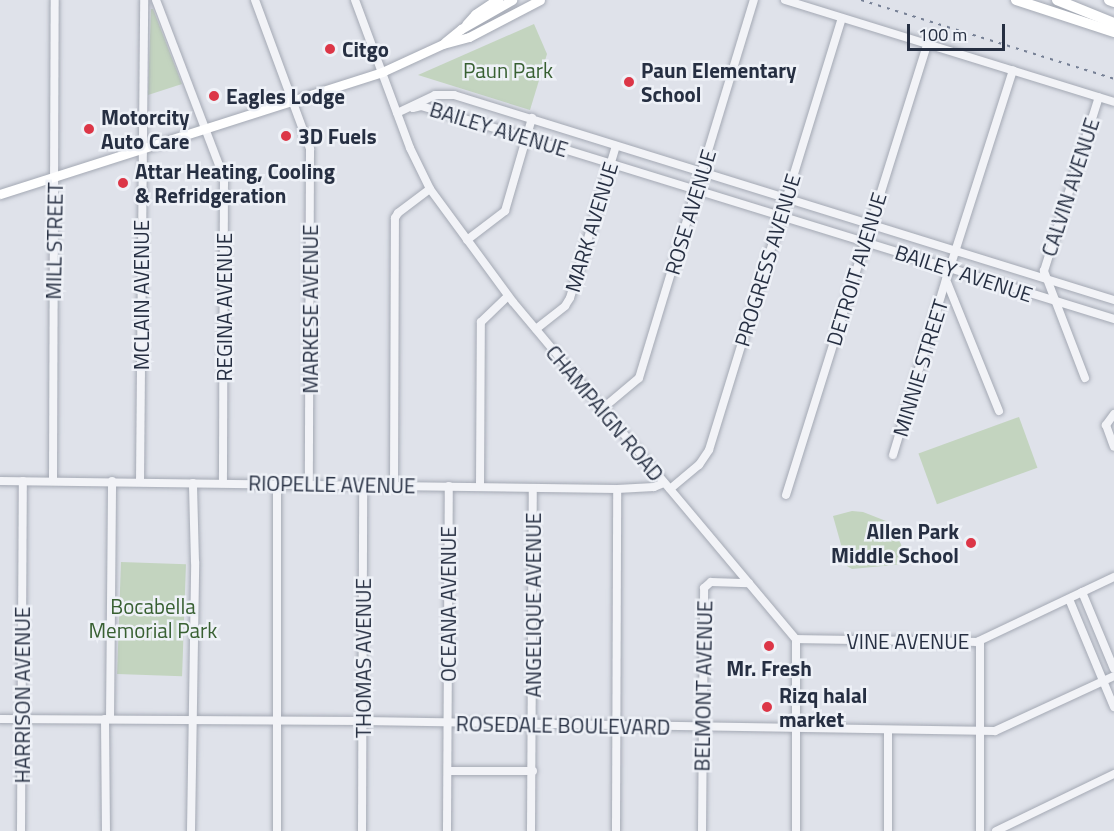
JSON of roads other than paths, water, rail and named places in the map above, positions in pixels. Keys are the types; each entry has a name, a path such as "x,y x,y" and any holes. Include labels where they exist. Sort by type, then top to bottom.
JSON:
{"highway":[{"path":"467,25 476,15 498,0"},
{"path":"1016,0 1114,32"},
{"path":"1057,0 1114,23"},
{"path":"1109,0 1114,2"}],"main road":[{"path":"443,44 467,25 512,0"},
{"path":"0,194 294,102 382,72 443,44 469,37 540,0"}],"street":[{"name":"MILL STREET","path":"53,481 52,195 55,177 55,0"},
{"name":"MCLAIN AVENUE","path":"140,481 144,0"},
{"name":"REGINA AVENUE","path":"156,0 224,178 223,482"},
{"name":"MARKESE AVENUE","path":"255,0 310,149 309,484"},
{"name":"CHAMPAIGN ROAD","path":"355,0 397,113 430,189 508,296 796,639"},
{"name":"ROSE AVENUE","path":"602,409 639,378 754,0"},
{"path":"785,0 1114,102"},
{"name":"PROGRESS AVENUE","path":"667,486 699,465 709,450 842,18"},
{"name":"DETROIT AVENUE","path":"786,495 927,44"},
{"name":"MINNIE STREET","path":"893,455 1013,70"},
{"name":"BAILEY AVENUE","path":"397,113 424,99 447,93 1114,300"},
{"name":"CALVIN AVENUE","path":"1085,378 1045,279 1044,271 1099,97"},
{"name":"BAILEY AVENUE","path":"397,113 421,106 1114,319"},
{"path":"467,240 505,211 532,118"},
{"name":"MARK AVENUE","path":"536,329 570,298 616,146"},
{"path":"394,486 395,218 398,213 430,189"},
{"path":"946,280 999,411"},
{"path":"480,487 481,322 508,296"},
{"path":"1114,414 1108,421 1107,430 1114,447"},
{"name":"RIOPELLE AVENUE","path":"0,481 223,482 617,489 667,486"},
{"name":"HARRISON AVENUE","path":"21,831 23,481"},
{"path":"106,831 112,481"},
{"path":"191,831 194,720 193,483"},
{"path":"277,484 278,831"},
{"name":"THOMAS AVENUE","path":"362,831 363,485"},
{"name":"OCEANA AVENUE","path":"447,831 449,486"},
{"name":"ANGELIQUE AVENUE","path":"531,831 533,488"},
{"path":"616,831 617,489"},
{"name":"VINE AVENUE","path":"796,639 980,641 1114,577"},
{"name":"BELMONT AVENUE","path":"702,831 704,588 711,582 749,583"},
{"path":"1083,592 1114,669"},
{"path":"1069,598 1114,708"},
{"path":"796,639 796,831"},
{"path":"980,641 980,831"},
{"name":"ROSEDALE BOULEVARD","path":"0,719 979,731 1002,730 1114,676"},
{"path":"888,730 888,831"},
{"path":"448,771 533,771"},
{"path":"996,831 1114,774"}],"railway":[{"path":"861,0 1114,79"}],"place":[{"name":"Citgo","path":"330,49"},
{"name":"Paun Elementary School","path":"629,82"},
{"name":"Eagles Lodge","path":"214,96"},
{"name":"Motorcity Auto Care","path":"89,129"},
{"name":"3D Fuels","path":"286,136"},
{"name":"Attar Heating, Cooling & Refridgeration","path":"123,183"},
{"name":"Allen Park Middle School","path":"971,543"},
{"name":"Mr. Fresh","path":"769,646"},
{"name":"Rizq halal market","path":"767,707"}],"park label":[{"name":"Paun Park","path":"508,70"},
{"name":"Bocabella Memorial Park","path":"153,618"}]}
